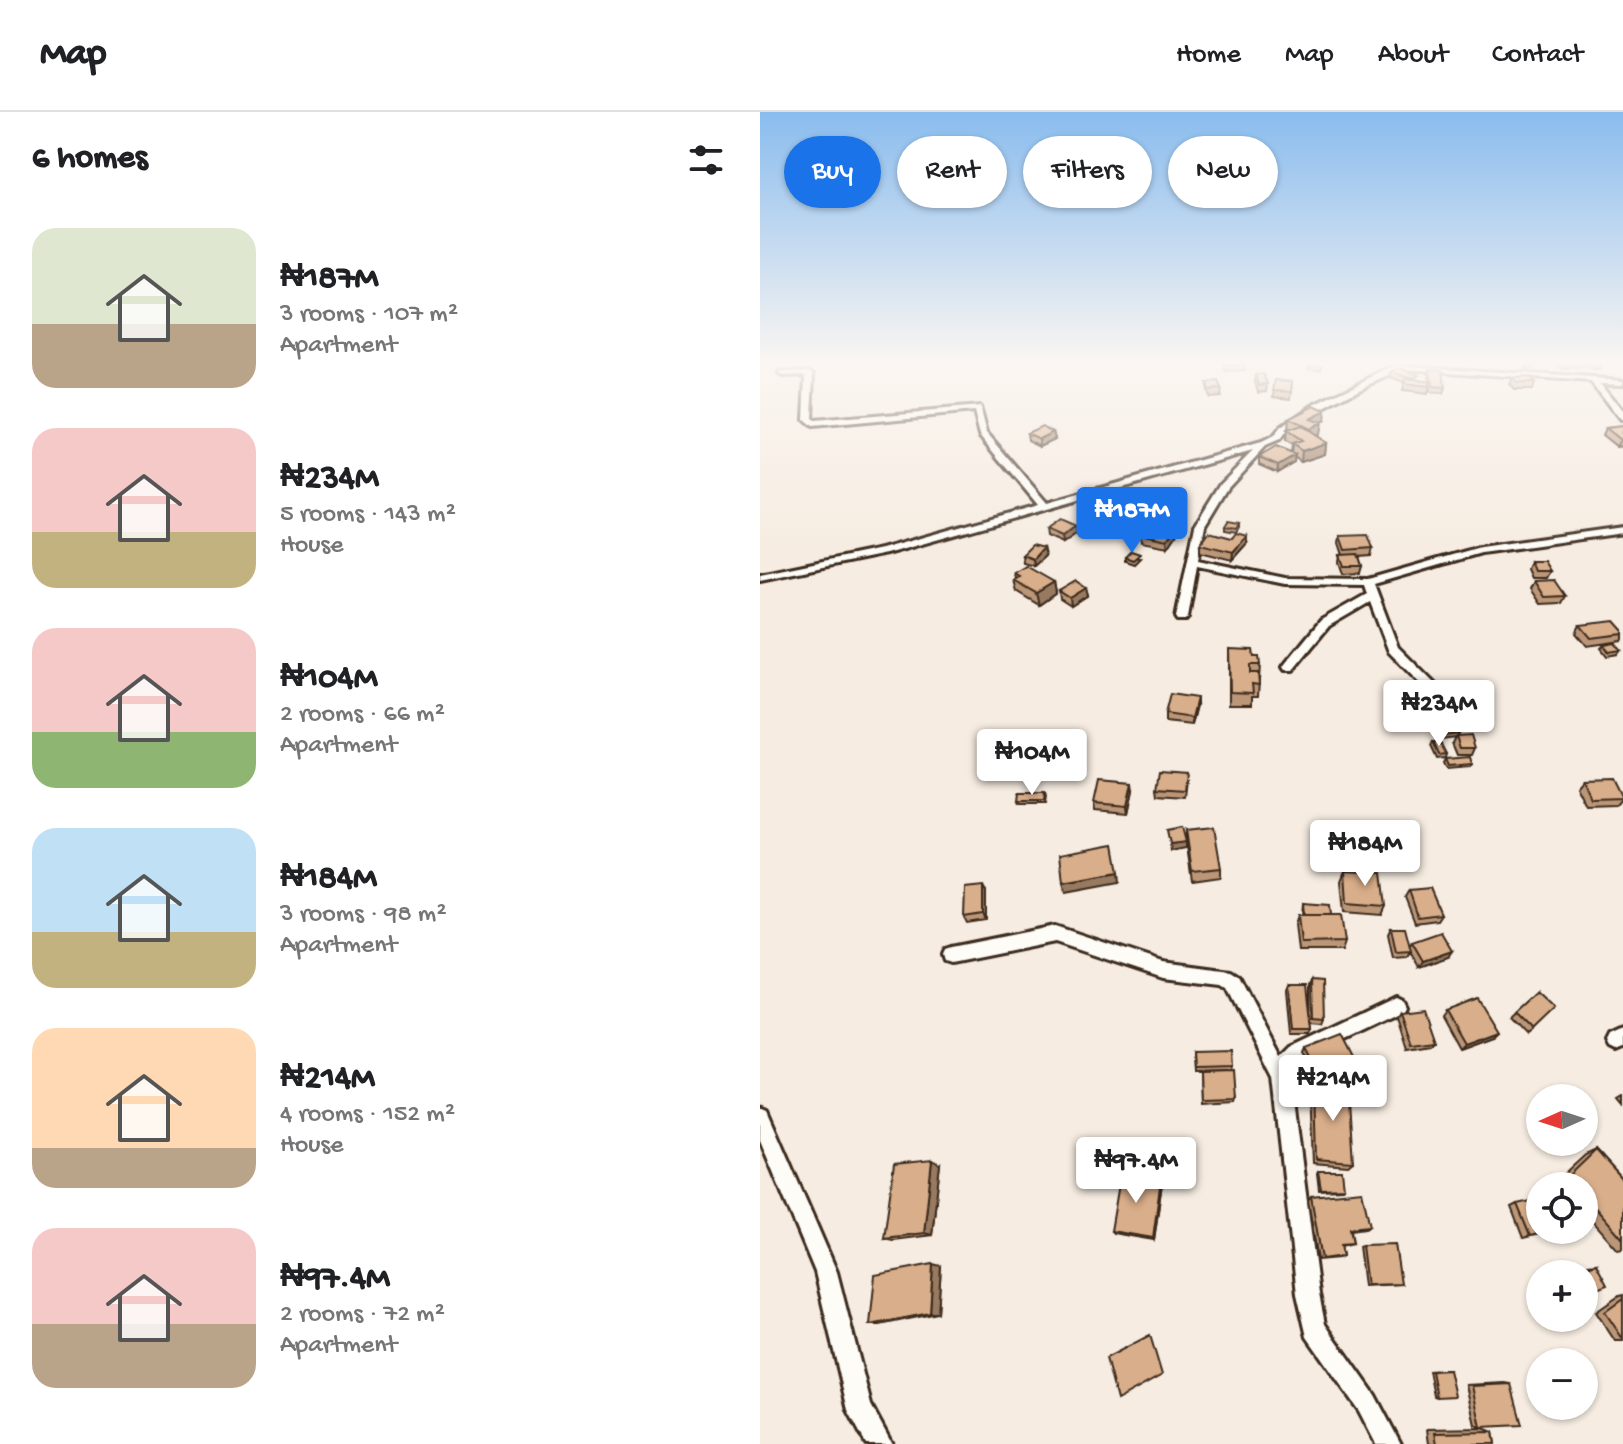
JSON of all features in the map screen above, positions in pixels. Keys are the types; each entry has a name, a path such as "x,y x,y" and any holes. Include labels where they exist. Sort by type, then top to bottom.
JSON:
{"street":[{"path":"982,427 983,433 1045,507"},
{"path":"760,577 882,552 1264,445 1276,439 1284,427"},
{"path":"1182,617 1200,525 1234,473 1264,445"},
{"path":"1289,667 1325,623 1371,588 1480,550 1623,530"},
{"path":"1193,562 1285,581 1371,588"},
{"path":"1371,588 1393,649 1436,692 1447,713"},
{"path":"951,955 1055,934 1163,970 1225,977 1233,982 1282,1078 1315,1329 1367,1403 1389,1444"},
{"path":"1282,1078 1286,1065 1297,1053 1396,1006"},
{"path":"760,1117 826,1272 860,1410 880,1444"}],"building":[{"path":"1040,427 1053,432 1039,439 1027,433"},
{"path":"1302,427 1326,443 1302,451 1292,444 1301,441 1286,431"},
{"path":"1623,427 1623,439 1620,440 1605,428"},
{"path":"1276,447 1295,455 1278,465 1259,457"},
{"path":"1060,519 1076,526 1062,536 1046,529"},
{"path":"1228,521 1239,523 1236,528 1225,526"},
{"path":"1149,522 1175,528 1167,540 1140,534"},
{"path":"1209,532 1232,538 1236,533 1247,536 1233,552 1200,544"},
{"path":"1368,535 1373,548 1345,550 1340,536"},
{"path":"1032,545 1043,548 1033,559 1022,555"},
{"path":"1131,551 1140,554 1133,560 1125,557"},
{"path":"1358,554 1362,566 1344,566 1340,555"},
{"path":"1530,561 1544,561 1550,571 1534,571"},
{"path":"1026,566 1054,582 1036,593 1013,580 1019,576 1014,573"},
{"path":"1554,580 1565,596 1544,597 1534,581"},
{"path":"1076,581 1086,588 1070,598 1059,591"},
{"path":"1615,621 1623,634 1591,638 1580,625"},
{"path":"1615,643 1621,650 1609,652 1604,645"},
{"path":"1229,649 1253,650 1254,657 1259,657 1260,665 1250,665 1250,673 1258,673 1259,685 1252,684 1253,693 1230,692"},
{"path":"1170,694 1197,698 1192,718 1165,714"},
{"path":"1453,725 1458,733 1444,735 1439,727"},
{"path":"1471,735 1475,748 1460,748 1456,736"},
{"path":"1433,742 1440,742 1446,754 1439,755"},
{"path":"1470,757 1472,764 1448,766 1445,759"},
{"path":"1160,770 1187,772 1185,790 1157,788"},
{"path":"1612,778 1622,798 1591,799 1582,779"},
{"path":"1099,780 1132,783 1127,806 1094,803"},
{"path":"1019,793 1045,793 1044,801 1018,801"},
{"path":"1182,827 1186,842 1170,844 1167,830"},
{"path":"1214,827 1221,868 1192,871 1186,830"},
{"path":"1114,844 1119,872 1063,882 1060,854"},
{"path":"1345,871 1382,873 1386,906 1347,903"},
{"path":"983,886 983,914 964,917 965,888"},
{"path":"1430,888 1441,914 1418,917 1409,890"},
{"path":"1303,903 1330,905 1331,915 1304,915"},
{"path":"1298,915 1341,915 1345,942 1301,943"},
{"path":"1391,928 1405,928 1411,951 1396,952"},
{"path":"1441,932 1452,951 1423,961 1412,942"},
{"path":"1312,980 1323,981 1324,1019 1313,1018"},
{"path":"1289,985 1307,985 1312,1029 1293,1029"},
{"path":"1536,992 1554,1009 1532,1030 1514,1012"},
{"path":"1477,998 1497,1031 1464,1043 1445,1010"},
{"path":"1423,1008 1434,1040 1411,1043 1400,1011"},
{"path":"1342,1034 1357,1063 1320,1079 1306,1048"},
{"path":"1231,1051 1232,1066 1193,1067 1192,1052"},
{"path":"1234,1070 1236,1099 1201,1100 1200,1071"},
{"path":"1314,1083 1348,1086 1353,1162 1316,1159"},
{"path":"1598,1152 1623,1180 1623,1239 1598,1210 1598,1172 1573,1172 1590,1156 1598,1156"},
{"path":"932,1160 924,1233 884,1238 894,1164"},
{"path":"1318,1171 1342,1171 1344,1188 1321,1189"},
{"path":"1121,1172 1161,1179 1153,1238 1111,1231"},
{"path":"1362,1191 1370,1226 1350,1228 1353,1243 1341,1244 1343,1256 1322,1259 1311,1196"},
{"path":"1526,1202 1526,1226 1517,1204"},
{"path":"1395,1244 1401,1284 1367,1285 1362,1245"},
{"path":"933,1264 930,1313 870,1325 875,1275"},
{"path":"1598,1268 1607,1285 1598,1289"},
{"path":"1623,1299 1623,1339 1605,1312"},
{"path":"1150,1335 1162,1375 1117,1400 1106,1358"},
{"path":"1449,1370 1455,1396 1437,1397 1432,1371"},
{"path":"1511,1384 1522,1425 1481,1427 1472,1386"},
{"path":"1493,1432 1495,1444 1437,1444 1435,1433"}]}
